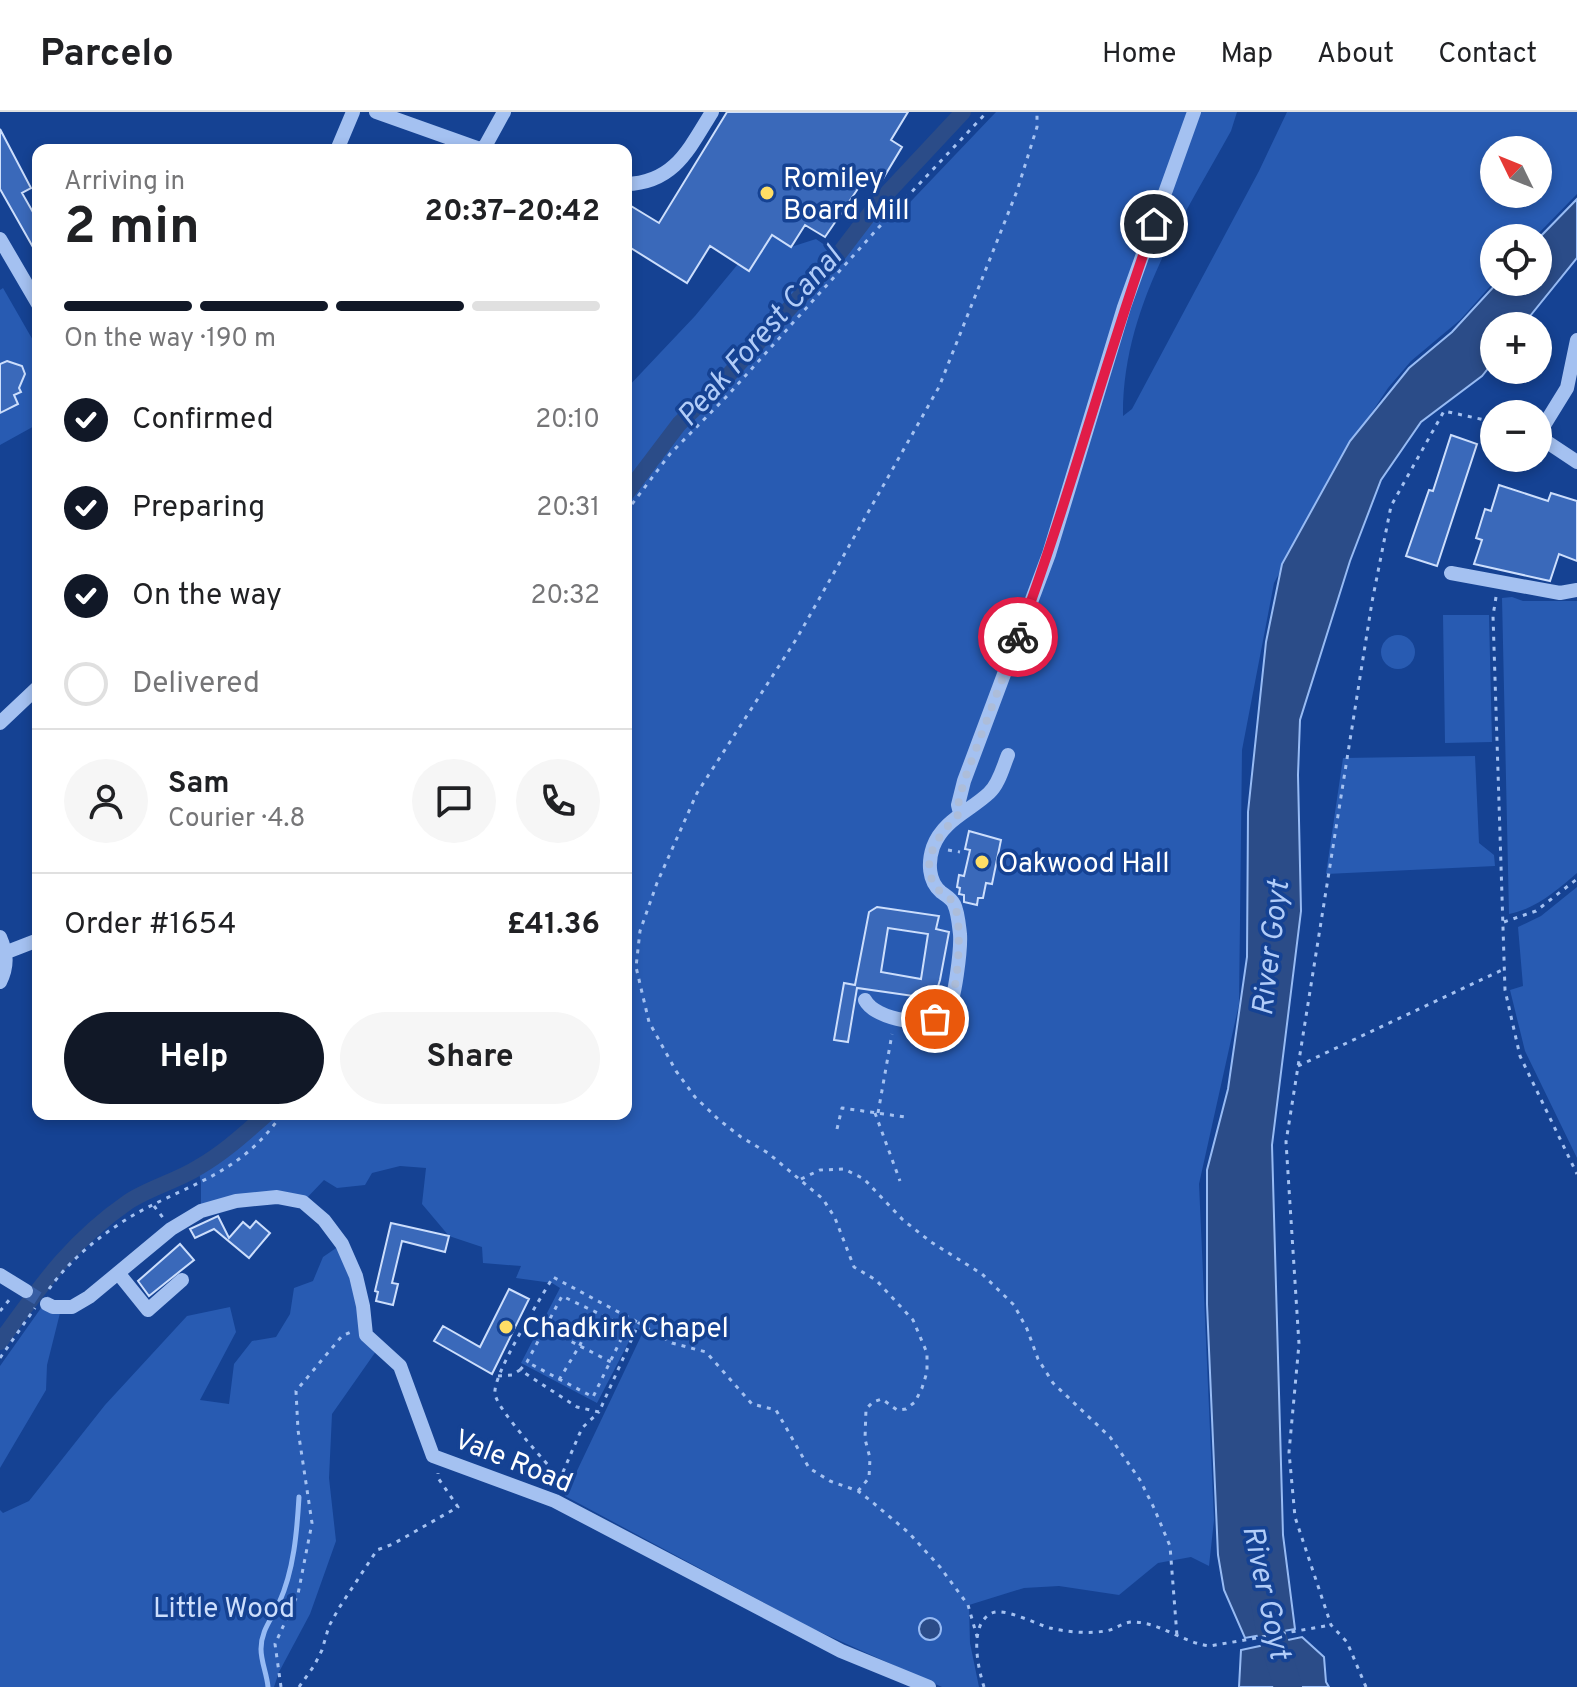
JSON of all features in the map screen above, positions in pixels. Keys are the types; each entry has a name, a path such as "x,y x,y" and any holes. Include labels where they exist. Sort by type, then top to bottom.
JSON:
{"street":[{"path":"340,144 353,112"},
{"path":"376,112 466,144"},
{"path":"486,144 504,112"},
{"path":"632,184 646,184 672,170 712,112"},
{"path":"960,813 958,805 964,781 1049,554 1124,307 1194,112"},
{"path":"0,239 32,294"},
{"path":"1552,412 1567,388 1577,340"},
{"path":"1552,445 1577,462"},
{"path":"1451,573 1560,593 1577,590"},
{"path":"0,723 32,693"},
{"path":"865,1000 876,1013 920,1022 945,1014 951,1004 960,939 954,904 931,879 929,868 934,843 960,813 995,787 1008,755"},
{"path":"0,937 7,952 0,982"},
{"path":"7,952 32,942"},
{"name":"Vale Road","path":"42,1303 53,1307 72,1307 119,1274 171,1229 201,1211 236,1201 277,1197 303,1202 324,1220 342,1244 356,1276 366,1335 400,1366 433,1456 555,1501 841,1651 929,1687"},
{"path":"119,1274 148,1310 182,1280"},
{"path":"0,1275 26,1291"}],"path":[{"path":"632,503 670,454 729,394 987,112"},
{"path":"858,1491 869,1478 866,1409 882,1399 897,1410 906,1409 915,1402 927,1372 927,1353 913,1320 876,1280 854,1267 835,1218 823,1199 768,1153 741,1137 710,1112 695,1097 663,1052 649,1022 636,967 640,931 657,883 697,793 797,638 939,387 1017,191 1037,127 1037,112"},
{"path":"1366,1687 1347,1642 1331,1625 1295,1517 1289,1452 1299,1344 1286,1142 1372,602 1391,506 1444,411 1480,419"},
{"path":"1499,582 1493,616 1505,990 1520,1056 1577,1174"},
{"path":"1504,922 1536,911 1577,879"},
{"path":"1298,1066 1504,969"},
{"path":"895,1018 876,1113 900,1181"},
{"path":"837,1129 842,1108 905,1117"},
{"path":"0,1358 81,1253 108,1231 138,1213 217,1175 241,1159 263,1140 278,1120"},
{"path":"801,1179 820,1170 844,1169 864,1179 903,1220 982,1274 1014,1305 1038,1359 1053,1383 1110,1437 1140,1480 1154,1508 1170,1546 1177,1636"},
{"path":"555,1501 564,1485 495,1395 498,1376 553,1277 672,1343 706,1352 752,1404 776,1410 809,1468 830,1481 858,1491 909,1533 940,1567 968,1605 978,1640"},
{"path":"498,1376 512,1375 527,1362 562,1296 627,1327 593,1397 527,1362"},
{"path":"559,1380 580,1345 594,1313"},
{"path":"560,1479 582,1428 599,1412 639,1323"},
{"path":"545,1328 611,1362"},
{"path":"281,1687 275,1644 298,1594 312,1523 298,1430 296,1391 342,1336"},
{"path":"520,1370 577,1407 599,1412"},
{"path":"299,1687 314,1666 334,1617 377,1550 458,1507 438,1478 438,1473"},
{"path":"984,1687 978,1670 978,1640 983,1620 1000,1611 1057,1629 1108,1631 1129,1622 1159,1627 1195,1644 1223,1646 1331,1625"}],"green space":[{"path":"996,112 1237,112 1231,131 1175,233 1144,303 1132,339 1125,377 1123,416 1132,409 1259,171 1287,112 1577,112 1577,194 1548,224 1480,224 1481,296 1460,320 1411,361 1388,388 1344,454 1274,583 1242,750 1239,1004 1199,1184 1214,1520 1209,1566 1191,1557 1158,1563 1119,1595 1059,1586 1024,1588 969,1605 970,1643 979,1687 942,1687 809,1627 565,1496 643,1332 636,1328 597,1403 521,1363 560,1288 552,1283 516,1278 521,1266 483,1263 482,1247 449,1236 422,1204 426,1168 400,1166 372,1173 365,1185 337,1188 324,1180 303,1202 277,1197 201,1211 198,1169 230,1147 260,1120 632,1120 632,383 695,316 738,264 750,270 772,235 791,247 816,239 838,254 877,204 894,219"},
{"path":"3,288 32,339 32,427 0,445 0,290"},
{"path":"1512,597 1523,601 1577,601 1577,873 1537,903 1509,914 1502,598"},
{"path":"1443,615 1489,615 1492,742 1445,743"},
{"path":"1398,635 1410,640 1415,652 1410,664 1398,669 1386,664 1381,652 1386,640"},
{"path":"1475,756 1479,843 1494,855 1495,866 1326,874 1343,758"},
{"path":"1577,887 1577,1158 1525,1051 1510,990 1523,986 1518,927 1541,916"},
{"name":"Little Wood","path":"342,1244 366,1335 379,1347 332,1414 329,1478 336,1541 310,1614 274,1687 0,1687 0,1510 3,1513 29,1501 105,1405 187,1316 230,1307 236,1332 200,1400 229,1404 234,1364 252,1341 276,1337 290,1314 294,1288 313,1281 323,1257"},
{"path":"41,1308 60,1313 47,1365 46,1390 0,1468 0,1366"}],"water":[{"path":"1577,199 1577,258 1552,289 1552,225"},
{"path":"1485,296 1546,296 1533,312 1480,312 1480,378 1421,422 1381,480 1350,561 1300,720 1301,911 1272,1145 1283,1535 1295,1629 1245,1638 1224,1590 1218,1555 1207,1304 1207,1170 1228,1089 1247,957 1248,812 1266,642 1282,564 1350,441 1409,368 1452,332"},
{"path":"930,1618 938,1621 941,1629 938,1637 930,1640 922,1637 919,1629 922,1621"},
{"path":"1302,1637 1324,1657 1329,1687 1239,1687 1241,1650"}],"building":[{"name":"Romiley Board Mill","path":"727,112 908,112 891,140 902,147 881,182 868,174 825,237 805,225 791,247 772,235 749,271 710,246 687,283 632,249 632,207 659,223"},
{"path":"0,129 31,188 22,193 32,210 32,245 0,189"},
{"path":"7,361 22,366 25,374 19,388 21,392 14,395 18,404 0,413 0,364"},
{"path":"1451,435 1477,444 1437,566 1406,556 1429,490 1433,491"},
{"path":"1499,485 1548,501 1551,493 1577,501 1577,561 1559,554 1550,581 1474,564 1482,540 1476,538 1485,509 1491,511"},
{"name":"Oakwood Hall","path":"969,831 1001,840 992,884 986,883 983,898 978,898 977,905 964,902 964,895 959,894 960,888 957,887 959,875 964,876 970,850 965,849"},
{"path":"877,907 939,916 936,929 949,932 940,980 934,999 857,988 848,1042 834,1040 844,983 855,985 869,912","holes":["888,928 928,934 921,979 881,972"]},
{"path":"218,1216 229,1238 243,1222 250,1228 256,1221 270,1233 249,1258 214,1229 195,1238 190,1229"},
{"path":"391,1223 449,1236 445,1252 402,1241 392,1283 398,1284 393,1305 376,1301 378,1292 375,1291"},
{"path":"180,1244 194,1260 149,1296 138,1281"},
{"path":"509,1289 529,1299 492,1374 434,1341 443,1326 480,1347"}],"waterway":[{"name":"Peak Forest Canal","path":"632,486 679,424 725,379 838,255 877,204 963,112"},
{"name":"Peak Forest Canal","path":"0,1342 57,1266 107,1217 136,1197 208,1161 260,1120"},
{"path":"268,1687 261,1642 288,1577 296,1537 299,1497"},
{"name":"River Goyt","path":"1264,1596 1269,1625 1288,1687"}],"tunnel":[{"path":"26,1291 47,1304"}],"way so far":[{"path":"935,1019 945,1014 951,1004 960,939 954,904 931,879 931,854 944,828 960,813 958,805 964,781 1018,637"}],"place":[{"name":"Romiley Board Mill","path":"767,193"},
{"name":"Oakwood Hall","path":"982,862"},
{"name":"Chadkirk Chapel","path":"506,1327"}],"route":[{"path":"1018,637 1049,554 1124,307 1154,224"}]}
